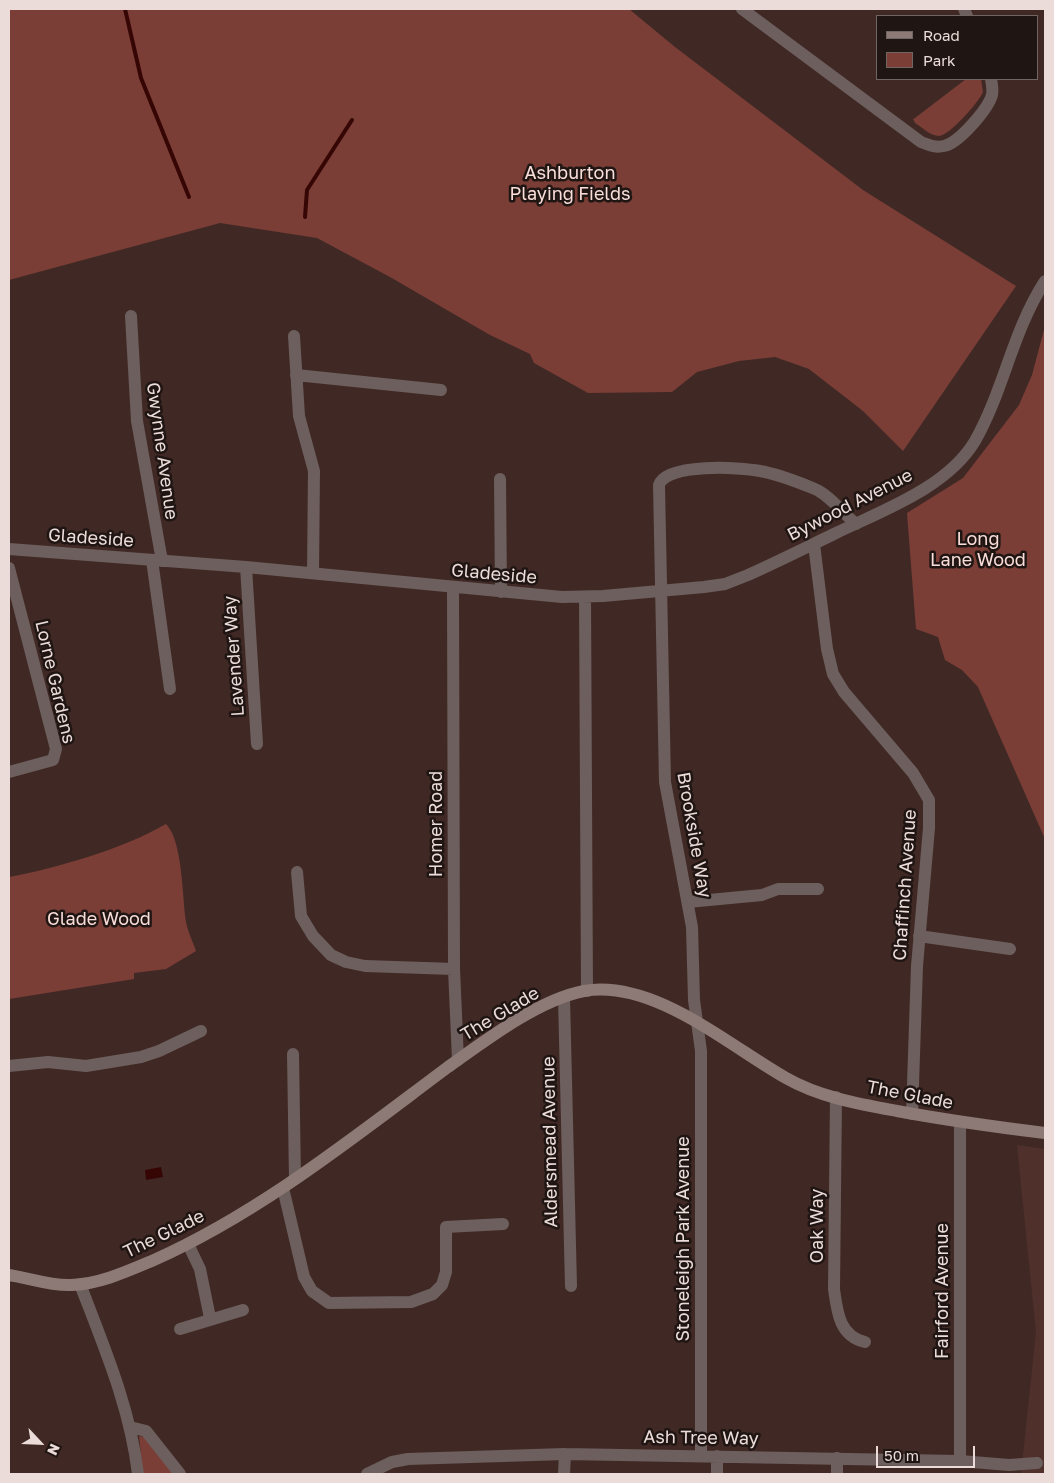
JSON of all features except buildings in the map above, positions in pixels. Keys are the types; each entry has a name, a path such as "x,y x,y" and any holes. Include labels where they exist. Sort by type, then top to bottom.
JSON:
{"street":[{"path":"742,9 921,142 933,147 946,146 956,139 987,106 993,93 991,80"},
{"name":"Bywood Avenue","path":"585,597 660,592 711,586 736,580 908,500 966,453 987,416 1021,325 1045,281"},
{"name":"Gwynne Avenue","path":"131,316 136,421 157,560 170,689"},
{"path":"294,336 299,416 314,471 313,573"},
{"path":"296,375 441,390"},
{"name":"Brookside Way","path":"697,1023 694,1000 694,941 665,782 659,485 662,478 674,472 697,468 759,470 817,490 856,524"},
{"path":"500,479 501,592"},
{"name":"Chaffinch Avenue","path":"814,544 828,654 833,674 844,692 913,773 929,800 930,818 919,936 912,1114"},
{"name":"Gladeside","path":"9,549 246,567 452,588 585,597"},
{"name":"Lavender Way","path":"246,567 257,744"},
{"name":"Lorne Gardens","path":"9,568 56,749 53,760 9,772"},
{"name":"Homer Road","path":"452,588 454,969 458,1060"},
{"path":"585,597 587,991"},
{"path":"297,872 300,916 313,936 332,955 346,962 365,966 454,969"},
{"path":"688,902 762,895 778,889 818,889"},
{"path":"919,936 1010,949"},
{"name":"The Glade","path":"9,1274 58,1284 80,1284 120,1274 188,1244 283,1188 458,1060 521,1018 564,998 587,991 613,991 641,996 678,1010 792,1081 836,1098 912,1114 1045,1133"},
{"name":"Aldersmead Avenue","path":"564,998 571,1286"},
{"name":"Stoneleigh Park Avenue","path":"697,1023 701,1051 701,1456"},
{"path":"9,1066 48,1062 86,1066 141,1057 159,1051 201,1031"},
{"path":"293,1054 295,1179"},
{"name":"Oak Way","path":"836,1098 834,1289 837,1316 851,1336 865,1342"},
{"name":"Fairford Avenue","path":"960,1122 960,1461"},
{"path":"283,1188 306,1283 320,1299 333,1304 411,1302 428,1297 438,1290 445,1279 446,1227 503,1224"},
{"path":"188,1244 200,1269 210,1318"},
{"path":"80,1284 119,1389 130,1427 138,1474"},
{"path":"180,1329 210,1318 243,1310"},
{"path":"130,1427 146,1431 180,1474"},
{"path":"564,1474 565,1454"},
{"name":"Ash Tree Way","path":"367,1474 392,1462 408,1459 565,1454 960,1461 1009,1470 1038,1463"},
{"path":"717,1456 717,1474"},
{"path":"837,1458 837,1474"}],"shaded area":[{"path":"1017,1145 1045,1149 1045,1474 1021,1474 1036,1332"},
{"path":"161,1167 163,1177 146,1180 145,1170"}],"green space":[{"name":"Ashburton Playing Fields","path":"9,9 629,9 675,47 863,190 1016,286 903,451 863,411 809,369 775,357 739,361 697,372 672,392 588,393 534,363 530,354 490,335 390,277 317,238 220,223 9,280"},
{"path":"965,80 981,80 983,92 980,97 956,125 944,135 936,136 929,133 915,123 913,119"},
{"name":"Long Lane Wood","path":"1045,326 1045,839 978,687 962,670 945,660 938,637 916,629 907,513 963,478 1019,405 1032,375"},
{"name":"Glade Wood","path":"166,824 172,832 176,843 181,870 186,922 196,951 166,969 134,973 134,979 9,999 9,877 48,868 110,849 130,842"},
{"path":"139,1436 144,1437 173,1474 143,1474"}],"waterway":[{"path":"125,9 141,78 189,197"},
{"path":"305,217 307,190 352,120"}]}
